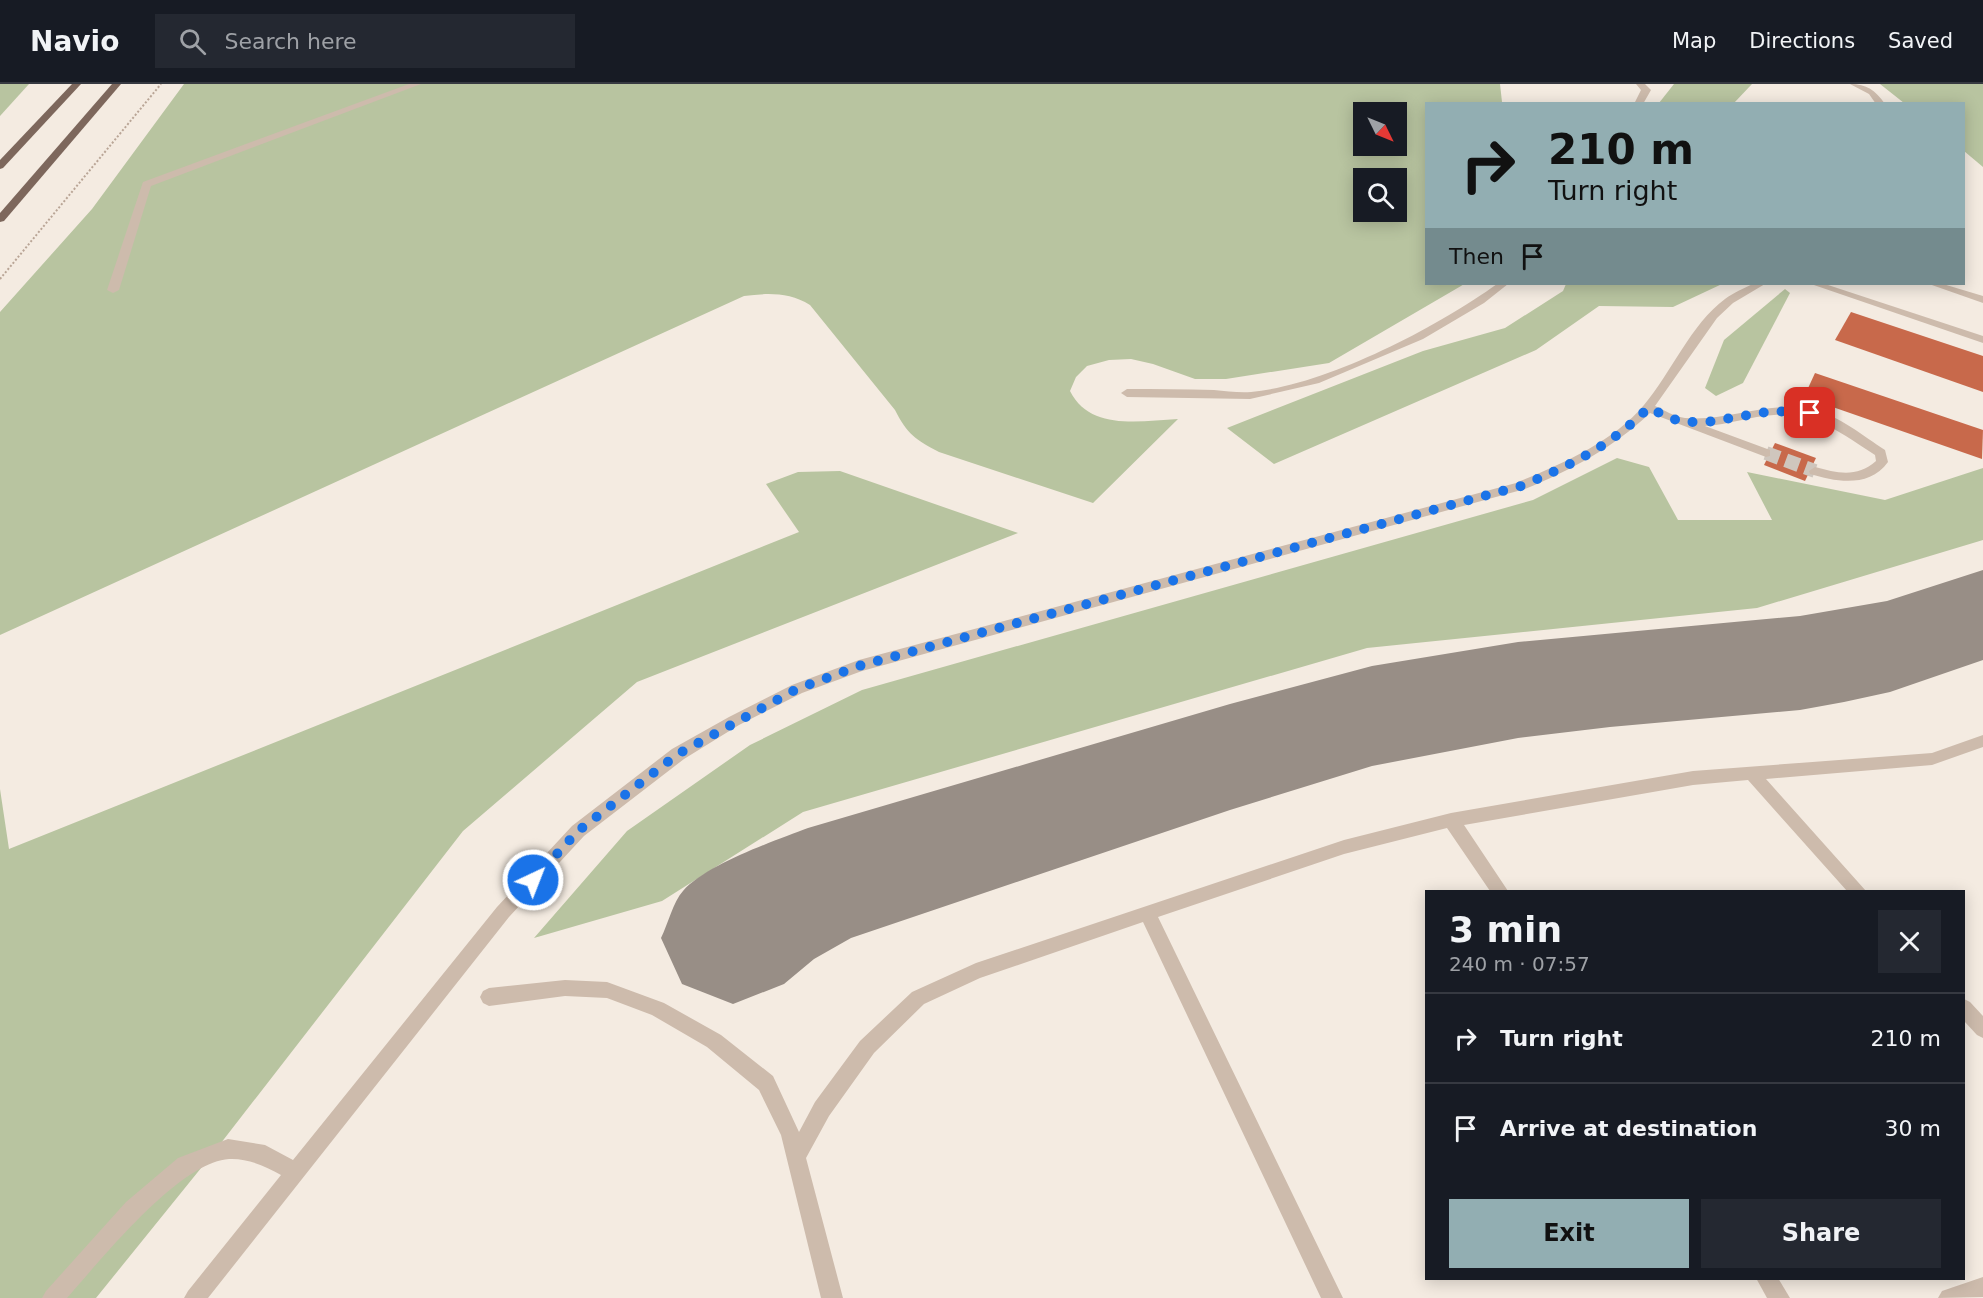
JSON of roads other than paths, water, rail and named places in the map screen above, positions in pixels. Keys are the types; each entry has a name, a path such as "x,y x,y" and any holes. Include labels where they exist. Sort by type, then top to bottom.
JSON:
{"main road":[{"path":"0,166 77,84"},
{"path":"0,219 117,84"}],"lane":[{"path":"113,290 147,184 417,84"},
{"path":"1639,102 1646,90 1640,84"},
{"path":"1854,84 1872,92 1880,102"},
{"path":"1127,393 1254,395 1314,380 1384,352 1435,327 1502,285"},
{"path":"195,1298 503,912 578,831 678,754 734,721 797,689 859,666 1521,486 1570,466 1600,450 1630,427 1648,408 1713,316 1729,301 1758,285"},
{"path":"1819,285 1983,340"},
{"path":"1937,285 1983,300"},
{"path":"1648,408 1766,453"},
{"path":"1681,422 1708,422 1773,411 1810,413 1838,424 1881,453 1882,462 1872,473 1852,478 1815,471"},
{"path":"796,1157 822,1109 867,1047 918,998 976,971 1344,848 1451,820 1693,778 1932,759 1983,741"},
{"path":"1751,773 1857,890"},
{"path":"1451,820 1499,890"},
{"path":"1148,914 1332,1298"},
{"path":"489,997 565,988 607,990 658,1009 714,1041 766,1083 790,1133 832,1298"},
{"path":"1965,1009 1983,1029"},
{"path":"53,1298 133,1209 185,1165 228,1149 265,1155 294,1172"},
{"path":"1767,1280 1779,1298"},
{"path":"1949,1298 1983,1287"}],"tunnel":[{"path":"1766,453 1815,471"}]}
